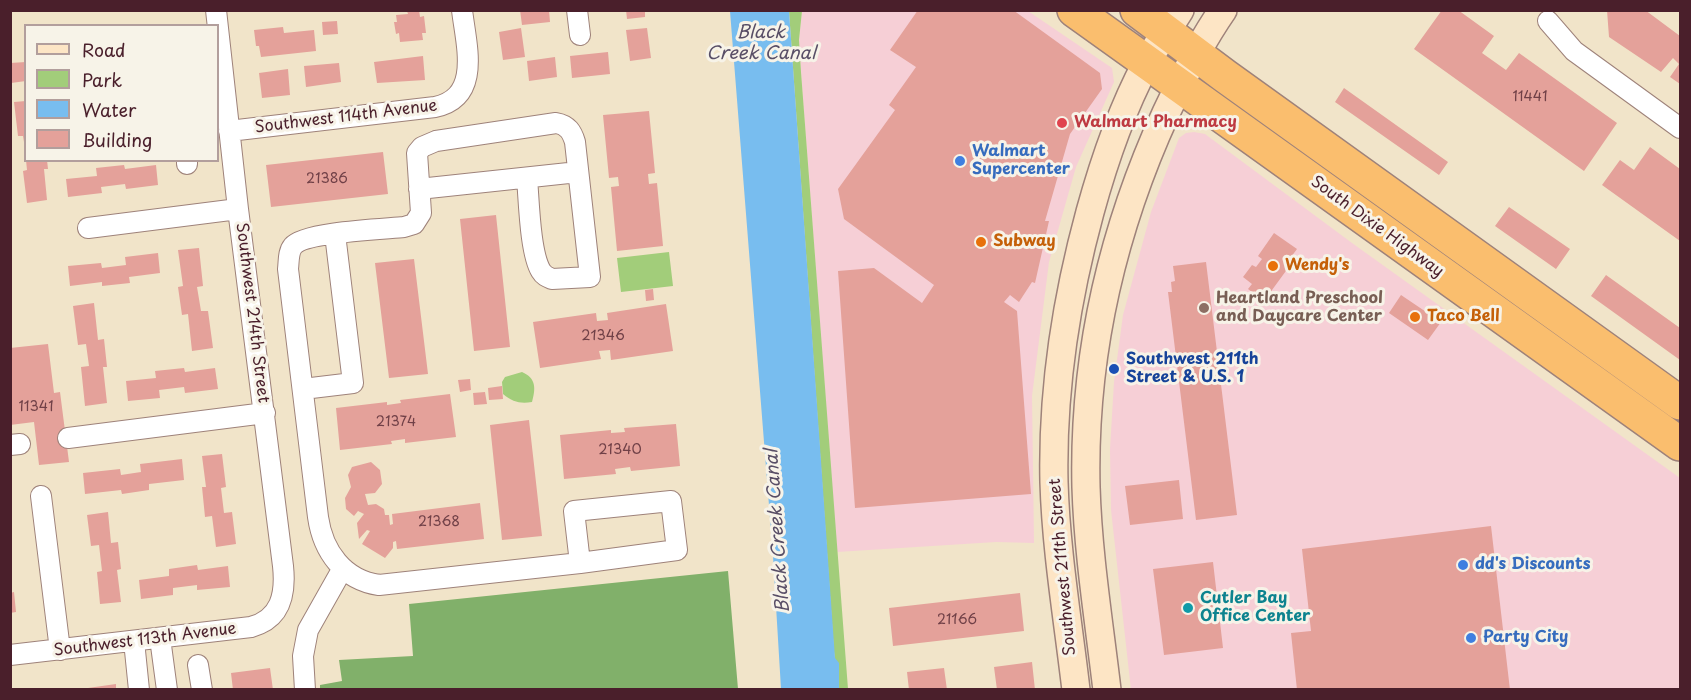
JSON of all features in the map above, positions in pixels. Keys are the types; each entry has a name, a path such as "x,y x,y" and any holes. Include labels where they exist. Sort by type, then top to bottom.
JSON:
{"highway":[{"name":"South Dixie Highway","path":"1074,10 1680,444"},
{"name":"South Dixie Highway","path":"1137,10 1173,21 1195,54 1680,403"}],"main road":[{"name":"Southwest 211th Street","path":"1107,690 1086,487 1092,365 1100,310 1117,243 1152,144 1195,54 1224,10"},
{"name":"Southwest 211th Street","path":"1076,690 1055,496 1055,433 1060,353 1076,265 1100,175 1123,113 1147,62 1173,21"}],"street":[{"name":"Southwest 114th Avenue","path":"229,131 435,108 448,104 459,95 468,70 462,10"},
{"path":"577,10 580,35"},
{"path":"1548,21 1574,51 1680,128"},
{"name":"Southwest 214th Street","path":"220,67 284,576 284,593 274,614"},
{"path":"527,178 535,252 540,270 546,277 552,279 590,277 572,134 563,124 550,123 426,144 417,153 421,213 414,224 335,234 294,244 289,254 288,269 321,538 331,555 343,568 357,579 379,585 580,563 677,550 671,501 574,511 580,563"},
{"path":"419,189 578,172"},
{"path":"88,228 238,209"},
{"path":"303,389 353,383 335,234"},
{"path":"68,438 265,413"},
{"path":"41,496 60,650"},
{"path":"305,690 303,656 308,630 343,568"},
{"name":"Southwest 113th Avenue","path":"10,655 251,627 264,623 274,614"},
{"path":"160,638 167,690"},
{"path":"134,641 140,688"},
{"path":"198,665 202,690"}],"shaded area":[{"path":"802,11 1028,11 1112,68 1114,82 1076,167 1049,262 1032,396 1034,543 996,542 837,552 801,72 799,40"},
{"path":"1186,133 1205,134 1352,243 1680,478 1680,689 1131,690 1111,510 1110,449 1114,382 1123,315 1151,212 1179,138"}],"green space":[{"path":"789,11 802,11 799,40 801,72 848,689 839,689 834,652"},
{"path":"669,252 673,286 621,292 617,258"},
{"path":"522,372 530,377 534,384 532,402 517,402 503,394 502,382 505,377"},
{"path":"728,571 738,689 320,689 320,685 342,681 339,660 413,656 409,604"}],"water":[{"name":"Black Creek Canal","path":"730,11 789,11 835,658 839,663 839,689 781,689 773,556"}],"building":[{"path":"419,10 420,17 424,16 426,33 422,33 423,40 400,42 394,22 397,22 396,15"},
{"path":"520,10 549,10 550,22 522,25"},
{"path":"626,10 645,10 645,17 627,19"},
{"path":"918,10 1013,10 1100,73 1102,89 1070,134 1045,221 1049,221 1035,283 1032,282 1019,302 1010,295 1004,302 1017,311 1031,494 855,508 838,271 874,268 922,303 934,285 844,219 838,189 895,110 889,105 916,67 890,50"},
{"path":"1442,10 1458,10 1494,36 1482,53 1506,70 1519,53 1617,123 1584,171 1414,49"},
{"path":"1607,10 1645,10 1680,36 1680,84 1670,77 1679,64 1673,58 1661,72 1609,37"},
{"path":"337,21 338,34 323,35 322,22"},
{"path":"283,27 284,33 314,30 316,51 261,57 259,46 256,46 254,30"},
{"path":"521,28 525,57 503,60 499,32"},
{"path":"647,28 651,58 630,61 626,30"},
{"path":"608,52 610,74 572,78 570,56"},
{"path":"423,56 425,80 377,83 374,62"},
{"path":"555,57 557,77 529,81 527,61"},
{"path":"24,62 24,81 11,83 10,63"},
{"path":"339,63 341,82 306,87 304,66"},
{"path":"288,69 290,95 262,98 259,73"},
{"path":"1344,88 1448,162 1439,175 1335,102"},
{"path":"24,101 24,142 23,136 18,136 14,102"},
{"path":"649,111 655,173 648,174 649,184 657,183 663,246 617,251 611,187 619,186 618,177 609,178 603,115"},
{"path":"1650,147 1680,169 1680,241 1602,185 1620,160 1634,170"},
{"path":"383,152 388,194 271,207 266,165"},
{"path":"26,162 47,162 48,169 44,169 47,200 27,203 23,171 27,170"},
{"path":"124,165 125,169 156,165 158,185 126,189 125,184 101,187 102,193 68,197 66,179 97,176 96,168"},
{"path":"1509,207 1570,249 1556,269 1495,226"},
{"path":"496,215 510,347 474,351 460,219"},
{"name":"Wendy's","path":"1274,233 1297,249 1288,261 1291,264 1264,301 1248,289 1252,284 1243,277 1252,265 1256,267 1262,259 1258,256"},
{"path":"199,248 203,286 197,287 201,311 208,311 213,348 192,351 188,314 182,315 178,287 183,286 178,250"},
{"path":"158,253 160,273 129,277 130,283 102,286 102,282 70,286 68,266 101,263 102,268 126,265 125,257"},
{"path":"414,259 428,374 389,378 375,263"},
{"path":"1206,262 1237,515 1196,520 1168,292 1172,292 1171,282 1175,281 1173,266"},
{"path":"1606,275 1680,328 1680,360 1591,296"},
{"path":"653,289 654,300 646,301 645,290"},
{"name":"Taco Bell","path":"1401,295 1441,322 1428,340 1389,313"},
{"path":"94,303 98,340 104,339 107,367 103,367 107,403 85,406 81,367 89,366 86,344 78,345 73,306"},
{"path":"666,304 673,351 611,360 610,350 599,351 601,359 540,368 533,322 596,313 597,321 608,320 607,313"},
{"path":"48,344 54,393 60,392 69,462 39,465 34,422 10,425 10,348"},
{"path":"184,368 185,372 215,368 218,389 185,393 184,387 159,390 160,398 128,401 126,381 156,378 155,371"},
{"path":"470,379 471,390 460,392 458,380"},
{"path":"502,386 503,399 489,400 488,388"},
{"path":"485,392 487,404 474,405 473,393"},
{"path":"450,394 456,437 405,443 405,439 391,441 392,444 340,450 336,408 387,402 387,405 401,403 400,400"},
{"path":"529,420 542,536 502,540 490,425"},
{"path":"676,424 680,466 631,471 630,467 615,469 616,474 564,479 560,435 611,430 611,433 625,432 624,428"},
{"path":"222,454 226,487 221,488 224,513 232,512 236,544 216,547 212,516 205,517 202,487 206,487 202,456"},
{"path":"182,459 184,480 149,484 149,490 122,494 121,490 85,494 83,473 120,469 121,475 141,472 140,464"},
{"path":"371,462 380,470 382,484 375,493 365,494 368,505 376,504 384,509 385,515 389,515 390,525 393,524 392,514 480,503 484,539 397,549 396,541 393,542 393,548 385,558 362,544 370,531 367,530 359,539 357,523 364,514 358,511 354,516 346,509 345,498 351,487 348,475 352,467"},
{"path":"1179,480 1183,519 1130,525 1125,486"},
{"path":"108,512 111,543 118,542 121,569 117,570 121,602 100,604 97,572 102,571 99,545 91,546 87,515"},
{"path":"1491,526 1510,690 1297,690 1291,633 1311,631 1302,549"},
{"name":"Cutler Bay Office Center","path":"1213,562 1223,648 1164,655 1153,569"},
{"path":"197,565 198,570 228,566 230,587 197,590 197,585 173,588 173,595 141,599 139,580 169,576 169,569"},
{"path":"14,592 16,612 10,613 10,593"},
{"path":"1020,593 1024,631 893,646 889,608"},
{"path":"1032,662 1035,690 997,690 994,667"},
{"path":"270,668 273,690 233,690 231,673"},
{"path":"944,668 947,690 909,690 907,672"},
{"path":"116,684 116,690 88,690 88,688"}],"place":[{"name":"Walmart Pharmacy","path":"1062,123"},
{"name":"Walmart Supercenter","path":"960,161"},
{"name":"Subway","path":"981,242"},
{"name":"Wendy's","path":"1273,266"},
{"name":"Heartland Preschool and Daycare Center","path":"1204,308"},
{"name":"Taco Bell","path":"1415,317"},
{"name":"Southwest 211th Street & U.S. 1","path":"1114,369"},
{"name":"dd's Discounts","path":"1463,565"},
{"name":"Cutler Bay Office Center","path":"1188,608"},
{"name":"Party City","path":"1471,638"}]}
